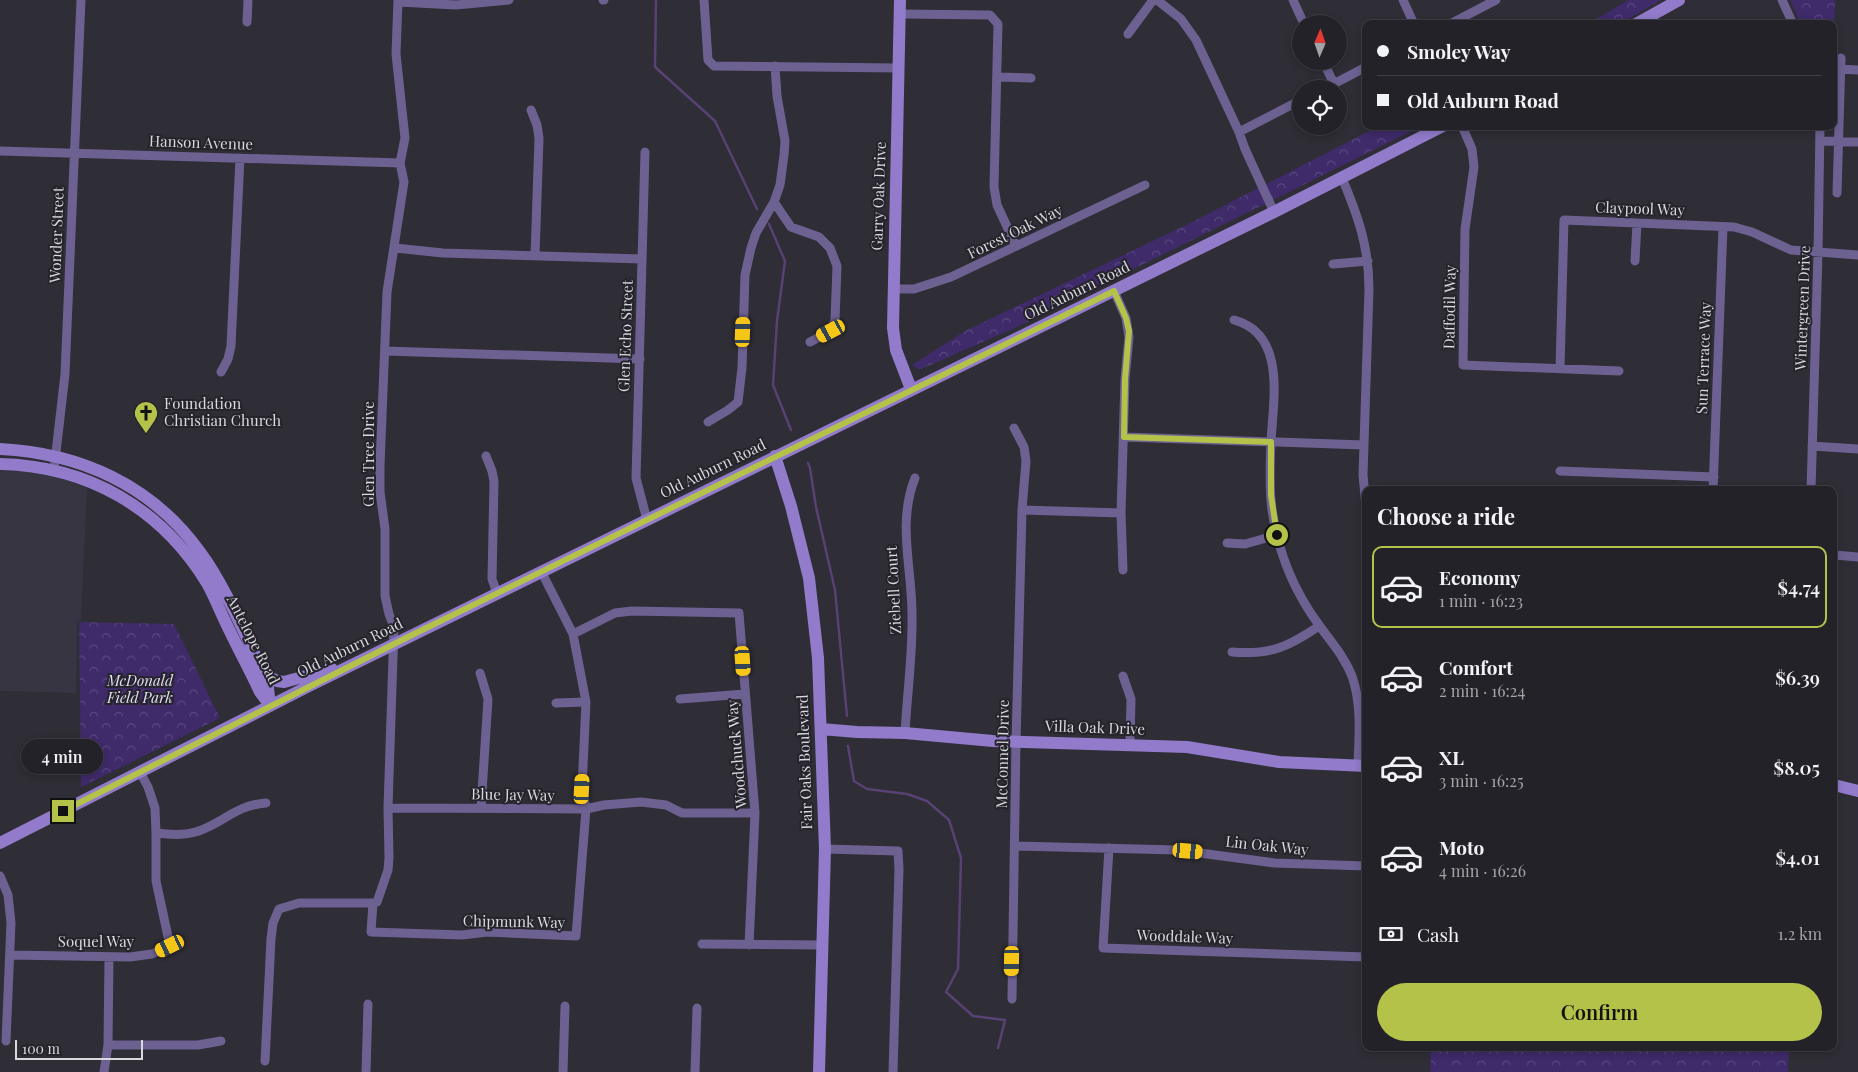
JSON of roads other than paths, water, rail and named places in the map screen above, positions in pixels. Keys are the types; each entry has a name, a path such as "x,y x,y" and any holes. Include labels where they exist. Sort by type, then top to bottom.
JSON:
{"main road":[{"name":"Garry Oak Drive","path":"900,0 893,289 894,344 911,389"},
{"path":"1643,20 1679,0"},
{"name":"Old Auburn Road","path":"0,844 350,666 1274,212 1435,130"},
{"name":"Antelope Road","path":"0,450 29,451 56,456 86,465 122,482 150,500 178,525 201,552 221,587 264,674 270,706"},
{"name":"Fair Oaks Boulevard","path":"775,456 791,506 810,578 818,658 825,849 819,1072"},
{"name":"Antelope Road","path":"0,464 33,465 96,484 123,497 168,535 185,553 207,584 260,692 270,706"},
{"path":"264,674 277,681 284,682 324,670 350,666"},
{"name":"Villa Oak Drive","path":"821,729 905,733 1016,742 1197,748 1290,763 1362,766"},
{"path":"1837,786 1858,791"}],"street":[{"name":"Wonder Street","path":"54,470 65,374 81,0"},
{"path":"247,22 248,0"},
{"path":"398,1 456,5 509,0"},
{"path":"704,0 708,60 714,66 899,68"},
{"path":"1128,34 1154,0"},
{"path":"1157,0 1181,19 1192,33 1240,132 1245,149 1274,212"},
{"path":"1293,0 1300,15"},
{"path":"1403,0 1412,20"},
{"path":"1458,20 1496,0"},
{"path":"1782,0 1792,20"},
{"name":"Glen Tree Drive","path":"373,903 377,902 388,870 388,808 394,628 385,596 385,529 380,492 388,292 404,182 400,163 405,138 396,54 398,1"},
{"path":"900,14 990,15 998,24 994,187 997,205 1016,246"},
{"path":"1837,193 1841,58"},
{"path":"708,422 738,402 742,368 745,275 756,233 774,202 780,185 784,141 777,96 775,66"},
{"path":"1342,80 1362,69"},
{"path":"1840,69 1858,70"},
{"path":"998,77 1031,78"},
{"path":"1240,132 1292,105"},
{"path":"531,110 537,125 539,138 534,256"},
{"name":"Daffodil Way","path":"1464,130 1472,149 1474,167 1465,229 1463,365 1619,371"},
{"name":"Wintergreen Drive","path":"1810,486 1820,130"},
{"path":"1821,141 1858,142"},
{"name":"Hanson Avenue","path":"0,151 400,163"},
{"name":"Glen Echo Street","path":"646,152 636,478 647,520"},
{"path":"222,372 231,346 240,158"},
{"path":"1342,178 1359,220 1368,261 1364,486"},
{"name":"Forest Oak Way","path":"893,289 914,289 936,283 1145,185"},
{"path":"774,202 791,227 819,237 830,248 837,266 836,320 831,331 810,342"},
{"name":"Claypool Way","path":"1560,369 1564,220 1746,229 1791,250 1858,255"},
{"path":"1635,261 1637,223"},
{"name":"Sun Terrace Way","path":"1713,486 1723,227"},
{"path":"394,248 443,252 642,259"},
{"path":"1333,264 1368,261"},
{"path":"1114,291 1126,318 1129,331 1125,379 1121,513 1123,570"},
{"path":"1234,320 1248,324 1262,337 1272,365 1275,386 1271,442 1271,495 1277,535 1290,576 1301,599 1343,658 1355,686 1359,710 1362,766"},
{"path":"385,351 640,359"},
{"name":"McConnel Drive","path":"1012,999 1016,742 1022,510 1026,453 1014,428"},
{"path":"1124,437 1364,445"},
{"path":"1812,446 1858,448"},
{"path":"486,456 494,481 492,579 497,593"},
{"path":"1560,471 1714,477"},
{"name":"Ziebell Court","path":"905,733 912,616 905,519 915,478"},
{"path":"1022,510 1121,513"},
{"path":"1227,543 1245,544 1277,535"},
{"path":"1837,555 1858,557"},
{"name":"Chipmunk Way","path":"373,903 371,932 462,935 488,932 576,936 586,809 582,789 586,702 573,634 541,571"},
{"name":"Woodchuck Way","path":"573,634 615,613 632,611 739,613 756,813 749,944"},
{"path":"1232,652 1253,653 1278,650 1297,641 1319,626"},
{"path":"480,673 488,699 481,808"},
{"path":"1123,676 1131,699 1130,745"},
{"path":"680,699 746,694"},
{"path":"556,702 586,702"},
{"name":"Soquel Way","path":"10,955 142,956 170,946 157,890 155,872 156,833 153,802 140,772"},
{"name":"Blue Jay Way","path":"388,808 586,809 641,802 666,805 682,813 756,813"},
{"path":"156,833 180,835 199,831 239,808 266,803"},
{"name":"Lin Oak Way","path":"1015,846 1198,852 1275,863 1362,866"},
{"name":"Wooddale Way","path":"1109,848 1104,948 1362,957"},
{"path":"825,849 898,851 893,1072"},
{"path":"0,876 8,894 10,908 6,1042"},
{"path":"265,1061 271,939 273,923 279,909 299,903 373,903"},
{"path":"702,944 822,945"},
{"path":"104,1072 108,1045 109,957"},
{"path":"366,1072 368,1004"},
{"path":"563,1072 565,1006"},
{"path":"695,1072 697,1008"},
{"path":"108,1045 198,1045 221,1041"}],"waterway":[{"path":"656,0 655,67 715,121 757,209"},
{"path":"769,224 785,261 777,321 773,385 791,430"},
{"path":"808,463 835,590 847,716"},
{"path":"848,746 854,781 867,789 907,794 927,801 949,820 961,858 958,969 946,992 973,1016 1005,1020 998,1048"}],"place":[{"name":"Foundation Christian Church","path":"146,434"}],"park label":[{"name":"McDonald Field Park","path":"140,690"}]}
